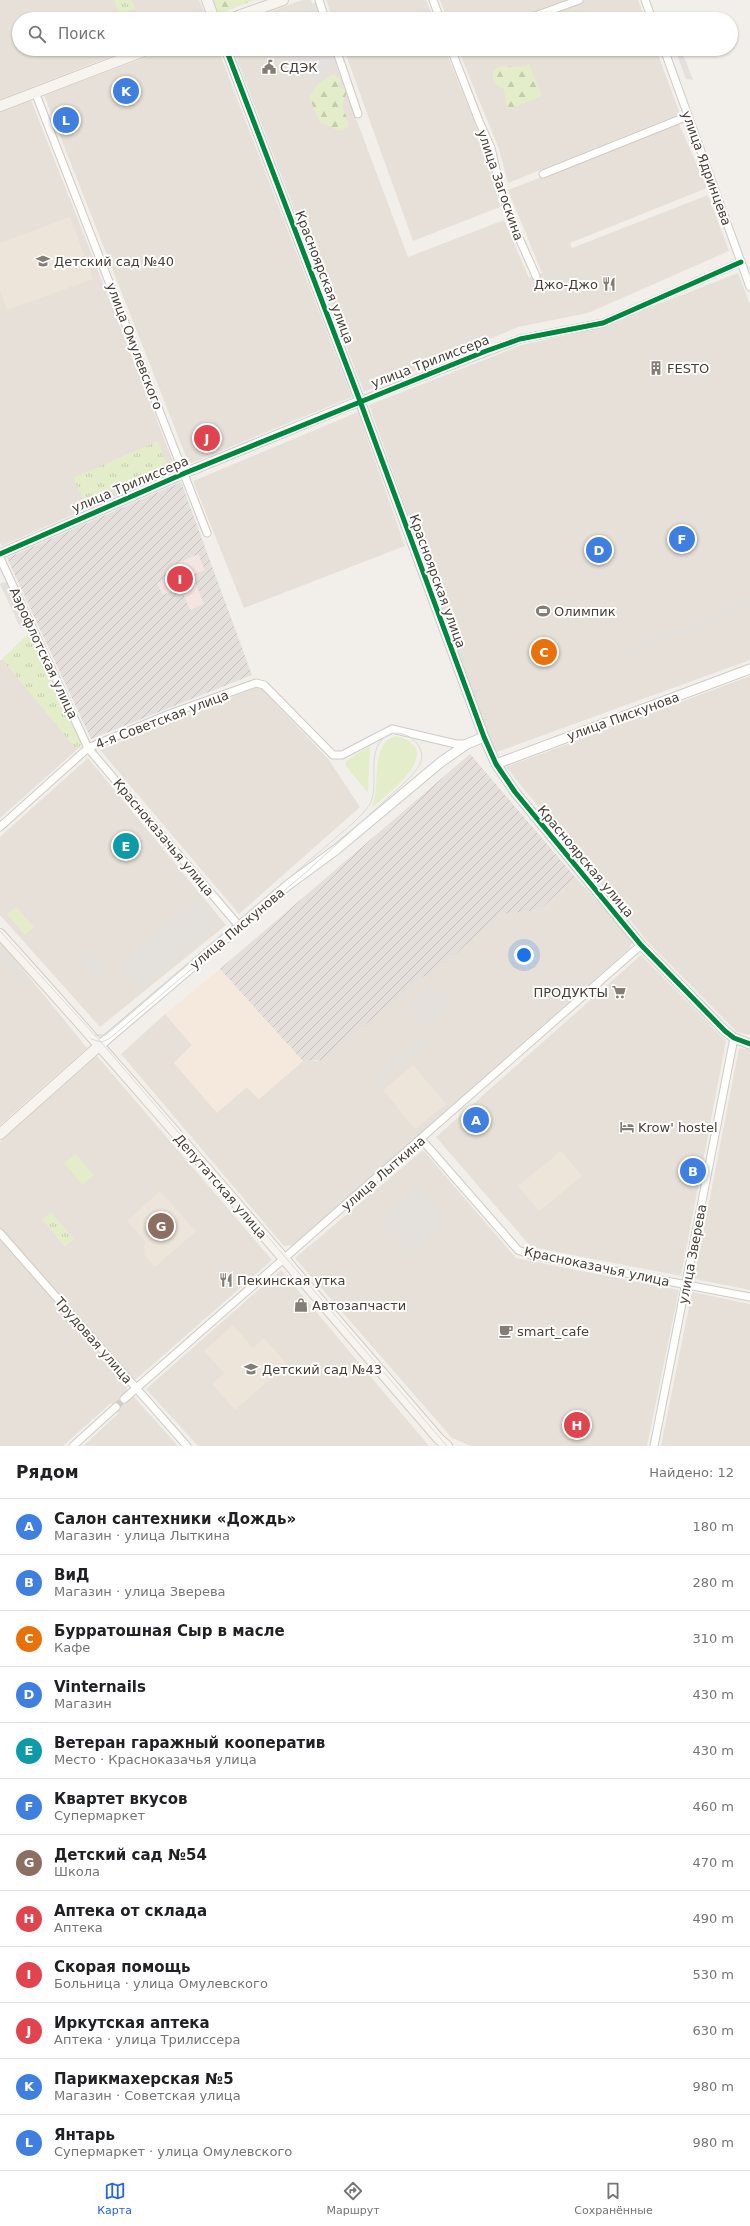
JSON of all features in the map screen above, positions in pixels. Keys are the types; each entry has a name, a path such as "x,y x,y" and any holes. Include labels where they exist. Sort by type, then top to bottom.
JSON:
{"main road":[{"path":"207,0 211,12"},
{"path":"249,12 282,0"},
{"path":"0,106 130,56"},
{"name":"Депутатская улица","path":"0,934 100,1045 441,1442 448,1446"},
{"name":"улица Пискунова","path":"0,1134 100,1045"}],"street":[{"path":"319,0 323,12"},
{"path":"433,0 437,12"},
{"path":"546,12 579,0"},
{"path":"645,0 649,12"},
{"name":"Красноярская улица","path":"229,56 360,401 484,737 496,764 515,792 642,945 734,1038 750,1044"},
{"path":"338,56 358,114"},
{"name":"улица Загоскина","path":"454,56 479,122 491,148 501,191 515,229 536,276"},
{"name":"улица Ядринцева","path":"667,56 750,287"},
{"name":"улица Омулевского","path":"35,92 185,473 207,533"},
{"path":"542,174 688,116"},
{"name":"улица Трилиссера","path":"0,554 185,473 360,401 520,339 603,323 741,262"},
{"name":"Аэрофлотская улица","path":"0,558 88,748"},
{"name":"улица Пискунова","path":"496,764 750,669"},
{"name":"4-я Советская улица","path":"0,827 88,748 172,713 256,683 264,685 333,755 342,755 392,729 456,744 467,744"},
{"name":"улица Пискунова","path":"100,1045 288,885 337,849 441,762 467,744 484,737"},
{"name":"Красноказачья улица","path":"88,748 239,926"},
{"name":"улица Лыткина","path":"124,1399 283,1259 422,1140 642,945"},
{"name":"улица Зверева","path":"654,1446 734,1038"},
{"name":"Красноказачья улица","path":"422,1140 518,1250 531,1255 750,1297"},
{"name":"Трудовая улица","path":"0,1233 187,1446"},
{"path":"73,1446 116,1407"}],"shaded area":[{"path":"0,0 199,0 204,12 12,12 12,56 113,56 0,99"},
{"path":"302,0 311,0 316,12 269,12"},
{"path":"326,0 426,0 431,12 330,12"},
{"path":"440,0 638,0 642,12 444,12"},
{"path":"318,2 321,12 290,12"},
{"path":"149,56 221,56 352,397 189,464 44,95"},
{"path":"236,56 333,56 408,257 504,220 529,278 542,273 508,190 679,124 707,188 570,243 572,248 708,195 729,251 588,313 518,327 364,392"},
{"path":"280,56 336,56 338,63 318,82"},
{"path":"347,56 448,56 487,153 500,207 413,241"},
{"path":"461,56 659,56 680,114 508,183 499,149"},
{"path":"678,56 684,56 693,80 686,79"},
{"path":"31,100 176,469 2,546 0,542 0,112"},
{"name":"Детский сад №40","path":"70,217 93,279 7,310 0,290 0,243"},
{"path":"738,273 750,305 750,660 497,752 490,744 369,405 522,345 594,329"},
{"path":"358,412 405,546 244,608 193,481"},
{"path":"181,482 252,675 91,739 7,558"},
{"path":"198,554 205,570 192,575 204,604 190,610 181,588 163,595 157,583 179,573 176,564"},
{"path":"7,581 28,626 21,629 0,584"},
{"path":"750,602 750,607 617,661 615,655"},
{"path":"29,637 80,747 0,818 0,660 4,660"},
{"path":"750,676 750,1035 737,1032 647,941 506,767"},
{"path":"259,686 329,760 360,807 239,914 100,750"},
{"path":"470,754 576,878 539,910 503,914 427,978 424,976 322,1060 303,1061 220,969"},
{"path":"88,758 226,925 100,1027 0,915 0,837"},
{"path":"576,878 629,935 632,943 629,949 293,1245 284,1246 121,1054 165,1014 192,1045 174,1063 217,1112 247,1087 259,1099 303,1061 317,1061 424,976 426,978 503,914 539,910"},
{"path":"200,900 220,923 140,988 119,964"},
{"path":"0,941 87,1048 0,1125"},
{"path":"0,946 29,978 24,983 0,956"},
{"path":"93,953 106,968 95,978 82,963"},
{"path":"641,955 726,1041 681,1276 531,1247 436,1137"},
{"path":"220,969 303,1061 259,1099 247,1087 217,1113 174,1063 192,1045 165,1014"},
{"path":"432,984 451,1005 426,1027 408,1006"},
{"path":"422,1036 427,1042 376,1086 371,1080"},
{"path":"739,1048 750,1050 750,1290 694,1279"},
{"path":"97,1056 272,1260 126,1388 178,1446 83,1446 119,1413 111,1403 63,1446 0,1446 0,1142"},
{"path":"413,1065 446,1104 415,1129 383,1090"},
{"path":"423,1150 516,1258 679,1290 647,1446 471,1446 452,1438 295,1258"},
{"path":"561,1151 582,1176 539,1211 518,1186"},
{"path":"418,1188 448,1222 410,1254 398,1240 403,1235 401,1232 395,1236 381,1220"},
{"path":"160,1191 196,1231 155,1267 144,1255 145,1241 127,1221"},
{"path":"281,1270 429,1446 198,1446 146,1389"},
{"path":"692,1292 750,1304 750,1446 661,1446"},
{"name":"Детский сад №43","path":"233,1325 253,1348 264,1338 287,1364 235,1410 212,1384 224,1373 204,1351"}],"green space":[{"path":"114,0 132,0 135,9 125,12 118,12"},
{"path":"212,0 254,0 224,12 216,12"},
{"path":"529,64 541,93 540,97 510,109 506,104 504,89 494,82 493,73 495,69 502,66 521,67"},
{"path":"333,74 341,80 338,86 347,91 342,106 347,118 348,126 341,130 320,122 309,97 318,84"},
{"path":"158,441 167,465 84,500 73,478"},
{"path":"29,633 82,744 76,749 2,659"},
{"path":"396,736 411,742 417,751 416,761 400,783 371,809 376,789 377,767 382,748 387,741"},
{"path":"370,746 368,793 346,766 346,761"},
{"path":"16,907 34,927 25,935 7,914"},
{"path":"75,1154 94,1175 83,1185 64,1163"},
{"path":"51,1212 74,1239 65,1247 42,1219"}],"tunnel":[{"path":"116,1407 124,1399"}],"tram line":[{"path":"91,1039 101,1042 109,1039 305,873 401,786 415,772 421,762 422,755 420,748 416,743 411,738 398,733 385,737 379,743 374,758 374,785 371,802 360,816 106,1035 95,1035"},
{"path":"0,931 101,1042 447,1446"}],"cycle path":[{"path":"229,56 360,401 484,737 496,764 515,792 641,945 725,1031 734,1038 750,1044"},
{"path":"0,554 185,473 486,351 520,339 603,323 741,262"}],"place":[{"name":"СДЭК","path":"269,67"},
{"name":"Парикмахерская №5","path":"126,91"},
{"name":"Янтарь","path":"66,120"},
{"name":"Детский сад №40","path":"43,261"},
{"name":"Джо-Джо","path":"609,284"},
{"name":"FESTO","path":"656,368"},
{"name":"Иркутская аптека","path":"207,438"},
{"name":"Квартет вкусов","path":"682,539"},
{"name":"Vinternails","path":"599,550"},
{"name":"Скорая помощь","path":"180,579"},
{"name":"Олимпик","path":"543,611"},
{"name":"Бурратошная Сыр в масле","path":"544,652"},
{"name":"Ветеран гаражный кооператив","path":"126,846"},
{"name":"ПРОДУКТЫ","path":"619,992"},
{"name":"Салон сантехники «Дождь»","path":"476,1120"},
{"name":"Krow' hostel","path":"627,1127"},
{"name":"ВиД","path":"693,1171"},
{"name":"Детский сад №54","path":"161,1226"},
{"name":"Пекинская утка","path":"226,1280"},
{"name":"Автозапчасти","path":"301,1305"},
{"name":"smart_cafe","path":"506,1331"},
{"name":"Детский сад №43","path":"251,1369"},
{"name":"Аптека от склада","path":"577,1425"}]}
